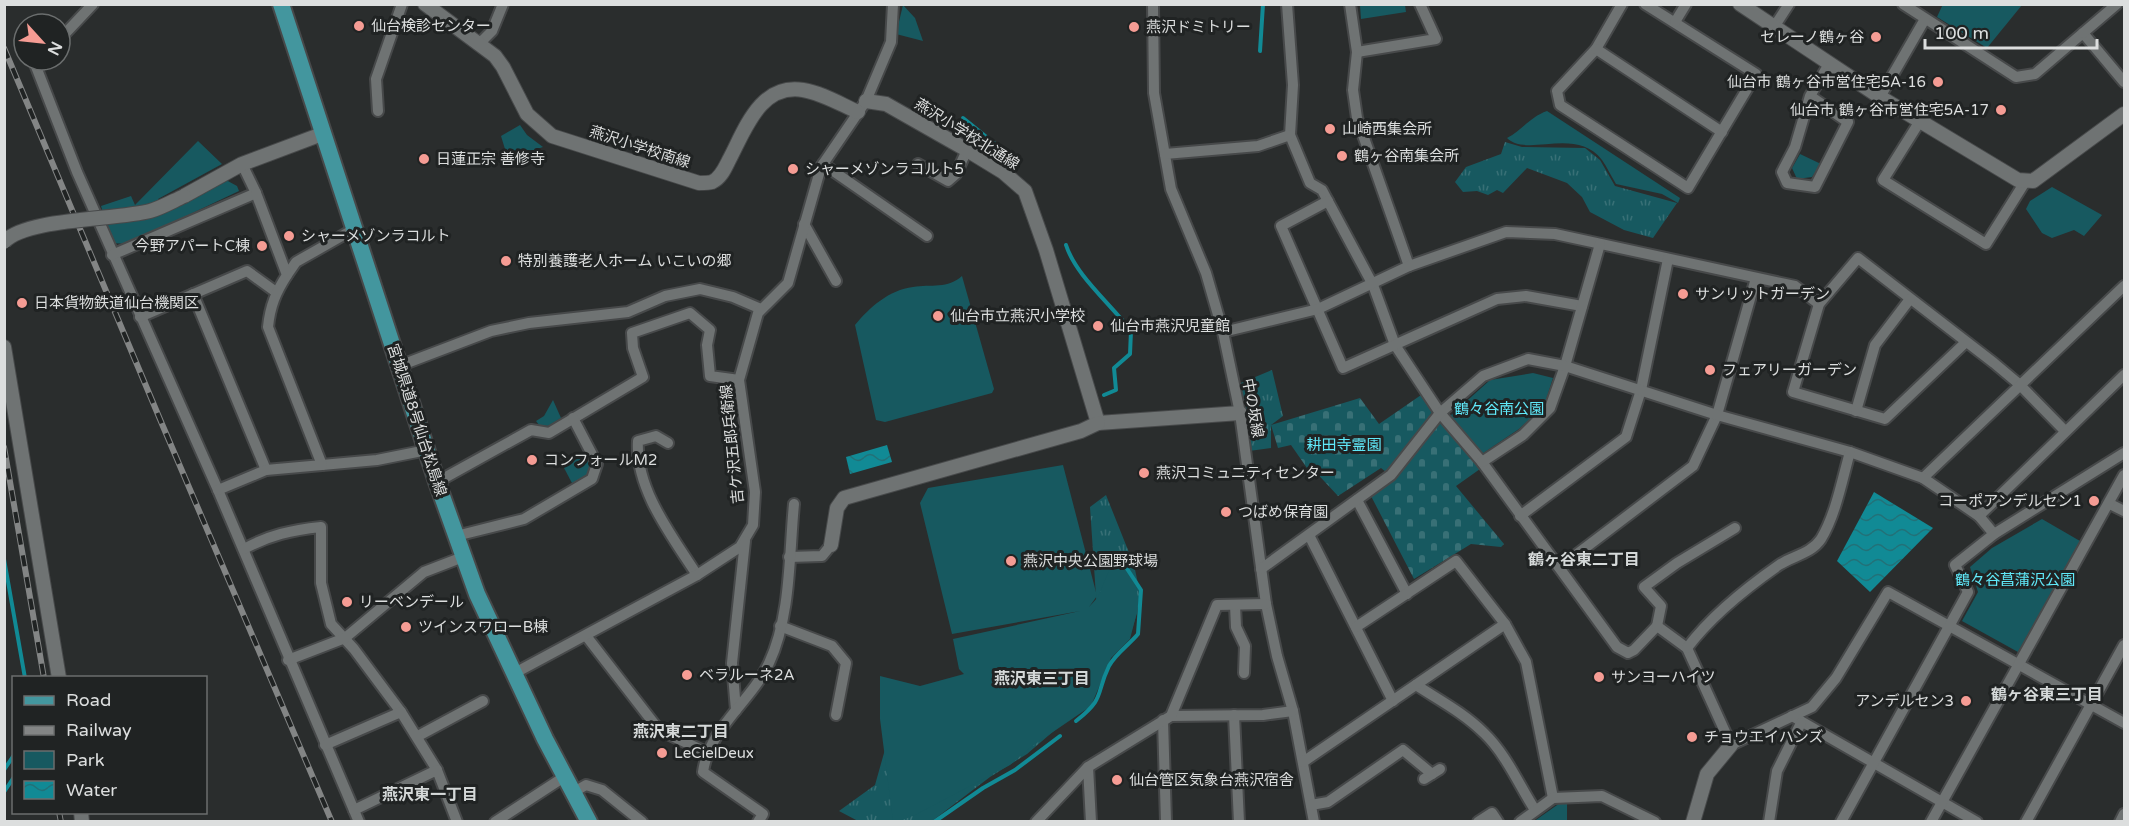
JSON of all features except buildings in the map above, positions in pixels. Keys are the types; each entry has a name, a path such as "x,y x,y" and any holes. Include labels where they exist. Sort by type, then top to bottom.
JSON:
{"main road":[{"name":"宮城県道8号仙台松島線","path":"285,5 322,134 463,557 513,674 572,793 589,822"}],"street":[{"path":"378,111 375,79 402,4"},
{"name":"燕沢小学校南線","path":"424,4 479,44 503,67 527,114 552,136 699,183 712,182 722,174 757,109 771,95 784,90 801,90 862,107"},
{"path":"479,44 492,31 503,4"},
{"name":"吉ケ沢五郎兵衛線","path":"736,710 732,663 745,540 753,525 755,492 739,380 758,313 788,283 823,164 862,107 891,42 893,4"},
{"name":"中の坂線","path":"1153,4 1154,93 1171,189 1206,273 1223,332 1240,413 1266,604 1293,711 1314,822"},
{"path":"1287,4 1293,85 1290,135 1310,183 1322,190 1373,285 1395,345 1440,413 1482,462 1617,647 1628,653 1634,650 1657,626 1661,606 1644,587 1677,563 1735,528"},
{"path":"1350,4 1357,52 1353,90 1357,118 1409,266"},
{"path":"1357,52 1436,39 1420,4"},
{"path":"1623,4 1596,50 1557,91 1560,105 1688,188 1756,74 1645,4"},
{"path":"1675,22 1686,4"},
{"path":"1740,4 1880,97 2025,182 2033,181 2124,114"},
{"path":"1774,27 1790,4"},
{"path":"1903,4 2016,77 2035,74 2116,4"},
{"path":"72,27 95,5"},
{"path":"1880,97 1924,19"},
{"path":"2083,33 2124,82"},
{"path":"1596,50 1722,132"},
{"path":"1810,96 1848,122 1815,187 1786,183 1782,172 1795,147 1810,96 1829,64"},
{"path":"38,72 112,255 244,549 288,660 359,822"},
{"name":"燕沢小学校北通線","path":"862,107 886,104 1003,172 1024,191 1046,250 1098,423"},
{"path":"1920,121 1883,180 1986,244 2025,182"},
{"path":"4,242 10,235 41,225 151,211 184,196 242,164 322,134"},
{"path":"1165,154 1258,146 1290,135"},
{"path":"918,164 948,181 956,174 967,150"},
{"path":"242,164 256,193 287,274"},
{"path":"823,164 927,236"},
{"path":"112,255 256,193"},
{"path":"1328,201 1281,226 1343,368 1497,299 1526,296 1582,306"},
{"path":"804,224 836,281"},
{"path":"322,465 268,327 270,309 276,292 296,262 354,229"},
{"path":"1223,332 1318,309 1409,266 1506,232 1555,234 1795,286 1819,304"},
{"path":"1482,462 1523,435 1550,408 1565,366 1600,244"},
{"path":"1966,342 1885,419 1793,392 1819,304 1858,258 1966,342 2019,384 2065,431"},
{"path":"1520,516 1626,437 1641,390 1668,259"},
{"path":"140,317 247,271 276,292"},
{"path":"1560,567 1693,466 1717,415 1756,278"},
{"path":"1923,478 2124,286"},
{"path":"399,366 491,332 530,323 628,312 665,296 700,289 733,297 761,309"},
{"path":"194,294 266,470"},
{"path":"1856,411 1875,345 1911,299"},
{"path":"437,482 531,430 549,433 643,377 633,348 632,333 690,313 710,330 707,345 710,376 739,380"},
{"path":"4,347 11,432 59,676"},
{"path":"1261,569 1391,475 1440,413 1483,376 1528,359 1565,366 1717,415 1850,452 1923,478 1979,516 1994,534"},
{"path":"1979,516 2124,375"},
{"path":"789,557 822,556 831,545 837,508 844,498 1081,431 1098,423 1240,413"},
{"path":"456,536 524,519 592,479 597,464 573,418"},
{"path":"668,443 656,436 638,441 637,461 663,522 698,575"},
{"path":"218,490 266,470 377,460 426,450"},
{"path":"1687,648 1703,627 1772,571 1808,551 1820,540 1829,521 1850,452"},
{"path":"1840,822 1968,592 1955,565 1994,534 2124,453"},
{"path":"1931,822 2110,504 2124,475"},
{"path":"1357,500 1407,594"},
{"path":"758,822 763,814 703,772 706,752 769,664 780,626 794,504"},
{"path":"2110,504 2124,511"},
{"path":"244,549 263,538 286,531 321,527 321,583 331,624 345,638 418,736 437,770 457,822"},
{"path":"1309,535 1393,701"},
{"path":"513,674 587,637 698,575 740,547 745,540"},
{"path":"288,660 345,638 424,572 463,557"},
{"path":"1356,627 1456,561 1505,624 1526,662 1553,798"},
{"path":"1693,822 1696,805 1707,774 1731,745 1812,707 1836,678 1887,592 2124,723"},
{"path":"1166,822 1167,718 1217,605 1266,604"},
{"path":"1235,605 1236,627 1245,646 1244,673"},
{"path":"1303,762 1505,624"},
{"path":"780,626 832,646 846,663 836,715"},
{"path":"1657,626 1687,648 1731,745"},
{"path":"587,637 659,730 706,752"},
{"path":"2026,822 2124,645"},
{"path":"1416,685 1470,720 1486,734 1499,750 1535,810"},
{"path":"418,736 483,701"},
{"path":"1036,822 1088,767 1167,718 1293,711"},
{"path":"324,745 401,712"},
{"path":"1234,715 1239,822"},
{"path":"1792,716 1977,822"},
{"path":"1769,822 1778,771 1801,723"},
{"path":"1311,805 1328,802 1403,750 1432,774"},
{"path":"1088,767 1091,822"},
{"path":"354,810 437,770"},
{"path":"495,822 564,777"},
{"path":"572,793 586,785 602,790 642,822"},
{"path":"1520,822 1553,798 1602,796 1655,822"},
{"path":"1478,822 1492,813 1498,822"},
{"path":"2120,822 2124,814"}],"green space":[{"path":"1943,4 2022,5 1987,48 1937,17"},
{"path":"903,5 915,18 923,41 896,34"},
{"path":"1360,5 1405,5 1406,12 1361,19"},
{"path":"1547,111 1680,198 1678,203 1662,194 1616,184 1602,160 1591,150 1579,145 1566,143 1527,145 1507,138"},
{"path":"520,125 527,135 543,147 508,159 501,136"},
{"path":"198,141 222,164 158,199 162,211 226,180 237,186 239,191 127,244 112,243 101,206 131,196 135,205"},
{"path":"1505,142 1522,147 1585,148 1600,160 1615,186 1677,203 1653,238 1624,230 1590,212 1582,197 1567,183 1527,168 1503,193 1497,190 1488,195 1477,191 1463,192 1455,182 1466,167 1501,154"},
{"path":"1800,154 1821,164 1812,177 1797,179 1792,168"},
{"path":"2052,187 2102,215 2084,236 2074,230 2052,238 2042,233 2026,209 2030,201"},
{"path":"962,276 994,389 992,393 885,422 876,420 855,325 874,306 896,292 913,287 951,283"},
{"path":"1272,370 1283,416 1271,425 1271,448 1249,451 1236,385"},
{"name":"鶴々谷南公園","path":"1533,373 1553,378 1544,406 1519,429 1482,454 1449,417 1490,380"},
{"name":"耕田寺霊園","path":"1424,393 1432,404 1432,413 1393,464 1386,472 1381,468 1338,496 1311,467 1307,468 1291,445 1278,448 1271,425 1360,398 1379,424"},
{"path":"553,400 561,418 548,426 539,425 536,421 544,416"},
{"path":"1446,423 1480,469 1456,486 1504,544 1501,547 1471,544 1414,579 1371,496 1392,482 1439,424"},
{"path":"587,454 592,465 590,473 573,485 563,466"},
{"path":"1063,465 1097,596 1089,607 1098,597 1115,556 1128,569 1137,590 1137,612 1130,639 1111,658 1091,706 1031,747 1010,765 915,815 900,821 893,821 880,719 880,676 920,686 964,674 959,669 953,639 1080,611 952,634 920,503 928,488"},
{"path":"1106,495 1134,565 1140,593 1129,639 1111,657 1088,708 1063,723 1027,754 990,777 932,821 858,821 839,811 875,785 886,746 1098,626 1090,507"},
{"name":"鶴々谷菖蒲沢公園","path":"2042,519 2080,541 2018,652 1962,621 1978,592 1970,567 1992,548"},
{"path":"1560,803 1567,803 1567,821 1533,822"}],"water":[{"path":"887,445 892,462 850,474 846,457"},
{"path":"1874,492 1933,528 1870,592 1837,561"}],"waterway":[{"path":"1260,51 1263,4"},
{"path":"963,118 1005,152"},
{"path":"1066,245 1086,279 1131,331 1130,354 1114,368 1116,390 1104,395"},
{"path":"1076,721 1096,701 1112,661 1138,634 1141,590 1118,555"},
{"path":"4,559 25,676"},
{"path":"934,822 983,788 1015,770 1060,736"},
{"path":"4,770 12,758"},
{"path":"4,792 12,780"}],"railway":[{"path":"4,48 332,822"},
{"path":"4,447 44,676"},
{"path":"59,814 61,822"}],"place":[{"name":"仙台検診センター","path":"359,26"},
{"name":"燕沢ドミトリー","path":"1134,27"},
{"name":"セレーノ鶴ヶ谷","path":"1876,37"},
{"name":"仙台市 鶴ヶ谷市営住宅5A-16","path":"1938,82"},
{"name":"仙台市 鶴ヶ谷市営住宅5A-17","path":"2001,110"},
{"name":"山崎西集会所","path":"1330,129"},
{"name":"鶴ヶ谷南集会所","path":"1342,156"},
{"name":"日蓮正宗 善修寺","path":"424,159"},
{"name":"シャーメゾンラコルト5","path":"793,169"},
{"name":"シャーメゾンラコルト","path":"289,236"},
{"name":"今野アパートC棟","path":"262,246"},
{"name":"特別養護老人ホーム いこいの郷","path":"506,261"},
{"name":"サンリットガーデン","path":"1683,294"},
{"name":"日本貨物鉄道仙台機関区","path":"22,303"},
{"name":"仙台市立燕沢小学校","path":"938,316"},
{"name":"仙台市燕沢児童館","path":"1098,326"},
{"name":"フェアリーガーデン","path":"1710,370"},
{"name":"コンフォールM2","path":"532,460"},
{"name":"燕沢コミュニティセンター","path":"1144,473"},
{"name":"コーポアンデルセン1","path":"2094,501"},
{"name":"つばめ保育園","path":"1226,512"},
{"name":"燕沢中央公園野球場","path":"1011,561"},
{"name":"リーベンデール","path":"347,602"},
{"name":"ツインスワローB棟","path":"406,627"},
{"name":"ベラルーネ2A","path":"687,675"},
{"name":"サンヨーハイツ","path":"1599,677"},
{"name":"アンデルセン3","path":"1966,701"},
{"name":"チョウエイハンズ","path":"1692,737"},
{"name":"LeCielDeux","path":"662,753"},
{"name":"仙台管区気象台燕沢宿舎","path":"1117,780"}],"district":[{"name":"鶴ヶ谷東二丁目","path":"1584,560"},
{"name":"燕沢東三丁目","path":"1042,679"},
{"name":"鶴ヶ谷東三丁目","path":"2047,695"},
{"name":"燕沢東二丁目","path":"681,732"},
{"name":"燕沢東一丁目","path":"430,795"}]}
